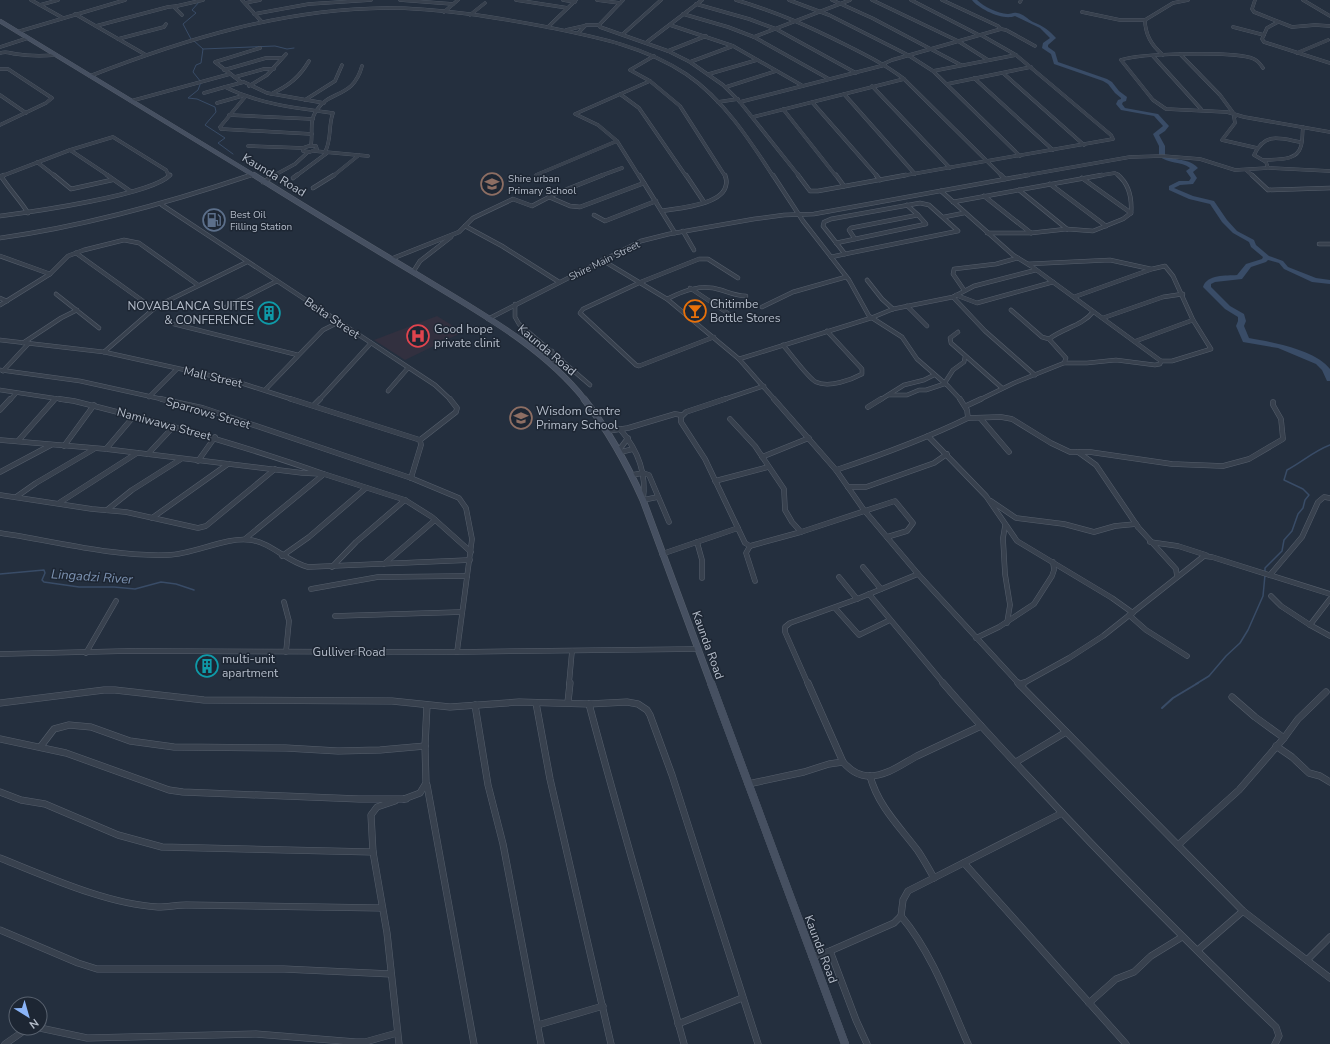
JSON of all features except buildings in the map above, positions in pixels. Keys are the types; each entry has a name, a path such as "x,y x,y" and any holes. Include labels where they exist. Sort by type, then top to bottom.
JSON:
{"main road":[{"name":"Kaunda Road","path":"0,21 488,318 551,364 576,389 608,431 620,451 643,500 845,1044"}],"street":[{"path":"31,0 63,18"},
{"path":"40,5 58,0"},
{"path":"16,32 125,0"},
{"path":"96,26 156,10 203,0"},
{"path":"242,0 261,21"},
{"path":"245,3 260,0"},
{"path":"254,14 309,4 371,0"},
{"path":"400,0 453,4"},
{"path":"444,12 458,0"},
{"path":"516,0 568,8"},
{"path":"564,0 576,1"},
{"path":"597,0 620,3"},
{"path":"599,25 623,0"},
{"path":"623,34 661,0"},
{"path":"647,42 702,0"},
{"path":"736,0 798,20 884,64 904,79 986,162 1005,179"},
{"path":"789,0 821,11 908,55 933,71 1020,156"},
{"path":"832,0 932,48 961,65"},
{"path":"754,37 850,0"},
{"path":"872,0 958,42 988,60"},
{"path":"564,30 589,24 599,25 602,28 647,42 668,51 709,74 726,87 738,99 808,190 818,191 1110,140 1113,138 1016,55 969,29 911,0"},
{"path":"942,0 966,10 1035,46"},
{"path":"1082,12 1120,20 1145,20 1173,3 1188,0"},
{"path":"1254,0 1252,9 1254,12 1294,28 1311,25 1330,26"},
{"path":"1303,0 1330,16"},
{"path":"548,27 576,1"},
{"path":"470,15 485,3"},
{"path":"696,4 747,18 776,29 856,73"},
{"path":"177,6 175,8 182,14"},
{"path":"90,76 146,55 226,30 261,21 302,14 356,9 402,8 470,15 548,27 604,39 654,56 682,71 702,86 718,102 738,126 799,215 846,277 871,318 900,335 909,344 914,356 966,406 968,418"},
{"path":"75,14 146,55"},
{"path":"682,14 728,27 754,37 829,79"},
{"path":"1145,20 1144,30 1147,36 1155,48 1163,55"},
{"path":"1278,22 1267,28 1263,40 1266,43 1330,63"},
{"path":"118,39 164,27 166,24"},
{"path":"670,24 733,46 776,72 803,86"},
{"path":"578,33 584,26"},
{"path":"1233,27 1264,35"},
{"path":"740,102 856,73 908,55 1001,29"},
{"path":"668,51 706,36"},
{"path":"0,47 28,38"},
{"path":"1297,53 1328,40"},
{"path":"690,62 733,46"},
{"path":"260,48 215,62 224,70 249,86 271,94 324,103"},
{"path":"0,52 7,51 16,54 45,56 56,55"},
{"path":"249,86 267,76 286,54"},
{"path":"1180,54 1224,99 1235,114 1234,125 1222,140 1257,148"},
{"path":"1263,68 1258,62 1251,59 1180,54 1127,58 1121,60 1153,100 1163,108 1223,111 1330,132"},
{"path":"933,71 1016,55"},
{"path":"654,56 630,70 650,81 680,106 725,174 728,183 725,191 716,198 662,211"},
{"path":"1153,56 1165,68 1189,98 1201,109"},
{"path":"224,70 266,58 282,58"},
{"path":"709,74 757,60"},
{"path":"271,94 301,76 309,61"},
{"path":"305,100 335,81 342,65"},
{"path":"312,145 313,119 317,111 324,103 348,89 354,83 359,76 362,66"},
{"path":"946,84 1031,67"},
{"path":"235,77 264,69 274,68"},
{"path":"0,69 8,69 52,98 46,103 0,125"},
{"path":"726,87 776,72"},
{"path":"1003,73 1084,144"},
{"path":"131,101 230,74"},
{"path":"974,78 1053,150"},
{"path":"753,117 904,79"},
{"path":"650,81 579,110 575,114 598,125 617,141 675,233"},
{"path":"204,93 241,82"},
{"path":"872,86 950,168"},
{"path":"225,87 243,96 272,105 333,113 330,123 332,139 326,153 306,170 293,178"},
{"path":"620,94 639,108 704,202"},
{"path":"844,94 915,174"},
{"path":"0,95 26,113"},
{"path":"217,104 243,96"},
{"path":"243,96 220,126 221,128 312,134"},
{"path":"718,102 738,99"},
{"path":"812,102 880,180"},
{"path":"783,109 844,186"},
{"path":"230,114 313,119"},
{"path":"1300,142 1266,138 1257,148 1255,156 1264,160 1288,159 1298,151 1300,142 1303,127"},
{"path":"0,216 28,213 96,200 158,184 169,178 170,174 113,137 70,150 0,176 10,190 19,198 28,213"},
{"path":"536,175 617,141"},
{"path":"312,145 317,148 314,151"},
{"path":"248,146 303,148 312,145"},
{"path":"303,148 303,151 308,152 314,151 368,156"},
{"path":"70,150 130,191"},
{"path":"263,182 295,164 308,152"},
{"path":"313,188 331,178 358,155"},
{"name":"Shire Main Street","path":"488,318 641,241 684,231 784,215 799,215 1134,157 1162,156 1200,159 1230,169 1246,170 1268,168 1330,171"},
{"path":"1264,160 1267,163 1268,168"},
{"path":"37,162 70,189 112,180"},
{"path":"413,272 421,260 459,232 473,218 513,199 532,206 549,197 622,168"},
{"path":"1246,170 1268,190 1330,188"},
{"path":"953,202 1113,173 1117,174 1127,185 1131,198 1131,213"},
{"path":"0,238 91,224 162,205 252,175"},
{"path":"1082,178 1131,213"},
{"path":"549,197 570,206 580,207 644,183"},
{"path":"1050,184 1106,226"},
{"path":"1018,190 1067,229"},
{"path":"940,191 1018,258 1136,341 1161,361 1172,361 1211,349 1193,320 1182,294 1167,267 1162,266 1152,269 1074,297"},
{"path":"984,196 1030,233"},
{"path":"594,215 605,221 656,201"},
{"path":"831,257 958,231 944,217 926,203 907,205 827,220 824,222 823,226 845,254"},
{"name":"Beita Street","path":"162,205 435,385 451,400 457,408 456,412 420,440"},
{"path":"836,243 925,225 926,222 907,205"},
{"path":"944,217 964,213"},
{"path":"988,233 1030,233 1067,229 1091,231 1123,219 1131,213"},
{"path":"855,239 849,229 918,215"},
{"path":"465,226 502,246 559,282"},
{"path":"684,231 694,250"},
{"path":"391,259 459,232"},
{"path":"0,305 50,274 66,258 76,253 117,241 136,242 198,285"},
{"path":"1319,244 1330,244"},
{"path":"76,253 154,309"},
{"path":"0,256 50,274"},
{"path":"714,337 645,365 636,365 580,313 583,308 641,282 703,258 738,278"},
{"path":"964,290 953,274 954,269 996,264 1018,258"},
{"path":"602,260 641,282 667,299 739,359 836,470 864,510 918,574 1020,685 1243,911 1330,978"},
{"path":"1028,264 1110,260 1152,269"},
{"path":"104,352 154,309 198,285 247,262"},
{"path":"739,359 906,306 954,296 964,290 982,283 1036,270"},
{"path":"762,307 793,292 846,277"},
{"path":"867,280 894,310"},
{"path":"224,308 277,281"},
{"path":"954,296 976,303 1053,282"},
{"path":"667,299 690,288 710,287 736,295 746,296"},
{"path":"690,288 735,318"},
{"path":"56,294 99,328"},
{"path":"1103,318 1163,297 1182,294"},
{"path":"954,296 985,331 1035,375"},
{"path":"0,298 7,301"},
{"path":"515,304 515,317 519,324 590,385"},
{"path":"906,306 927,326"},
{"path":"24,342 61,318 78,310"},
{"path":"1011,310 1042,337 1049,339 1066,358 1064,362"},
{"path":"1049,339 1064,329 1083,321 1093,312"},
{"path":"1136,341 1155,332 1193,320"},
{"path":"265,390 322,330 339,322"},
{"path":"174,324 298,355"},
{"path":"783,345 815,382 819,384 828,385 862,374 862,369 827,331"},
{"path":"958,332 953,335 950,340 951,343 965,357 1002,388"},
{"name":"Mall Street","path":"0,340 104,352 235,381 420,440"},
{"path":"2,371 29,343"},
{"path":"314,405 371,343"},
{"path":"541,356 552,351"},
{"path":"888,396 907,395 919,390 926,390 944,384 954,369 964,362 965,357"},
{"path":"551,364 562,360"},
{"path":"966,406 1002,388 1064,362 1087,364 1116,360 1155,365 1160,364 1161,361"},
{"path":"388,391 408,368"},
{"path":"149,397 177,369"},
{"name":"Sparrows Street","path":"2,371 76,381 207,410 411,478 453,494 463,502 471,529 472,539 457,652"},
{"path":"868,407 906,384 924,380 934,375"},
{"path":"608,431 675,414 682,415 686,412 764,386"},
{"name":"Namiwawa Street","path":"0,390 94,405 215,437 276,456 324,474"},
{"path":"0,410 16,393"},
{"path":"18,441 55,399"},
{"path":"836,470 882,455 968,418 981,419 1007,417 1058,447 1070,452 1090,452 1172,464 1219,466 1239,462 1256,456 1283,439 1281,419 1273,405 1273,402"},
{"path":"64,446 94,405"},
{"path":"682,415 681,422 700,450 745,543 750,546"},
{"path":"106,449 134,416"},
{"path":"730,419 755,446 786,493 784,502 788,516 801,532"},
{"path":"981,419 1009,452"},
{"path":"148,454 174,426"},
{"path":"620,429 628,438 641,465 645,492 643,500 658,497"},
{"path":"928,436 948,454 986,496 1002,510 1016,518 1047,521 1089,532 1123,524 1137,526"},
{"path":"198,460 215,437"},
{"path":"620,451 628,438"},
{"path":"762,457 809,438"},
{"path":"0,440 106,449 181,459 324,474 405,500 435,520 471,552"},
{"path":"411,478 421,445 420,440"},
{"path":"0,472 52,445"},
{"path":"16,497 36,482 95,449"},
{"path":"620,451 633,449"},
{"path":"1078,452 1096,465 1137,526 1150,542 1174,565 1177,576"},
{"path":"59,503 137,453"},
{"path":"848,487 866,487 934,463 948,454"},
{"path":"107,510 132,490 181,459"},
{"path":"152,518 228,464"},
{"path":"715,481 768,467"},
{"path":"0,495 107,510 152,518 194,528 204,527 275,469"},
{"path":"632,475 643,473 649,475 669,522"},
{"path":"0,533 29,536 119,552 138,554 179,554 245,539 324,474"},
{"path":"282,556 309,536 366,488"},
{"path":"986,496 1005,526 1017,541 1112,598 1131,614 1146,630 1187,656"},
{"path":"1270,575 1302,537 1318,502 1324,497 1330,498"},
{"path":"332,567 356,542 405,500"},
{"path":"755,581 746,553 750,546 801,532 895,501 912,519 913,524 907,531 887,537"},
{"path":"384,564 435,520"},
{"path":"1005,526 1003,544 1005,574 1009,588 1010,603 1007,623"},
{"path":"662,554 738,528"},
{"path":"245,539 267,546 299,566 332,567 470,560"},
{"path":"697,542 702,560 702,578"},
{"path":"1150,542 1178,546 1197,551 1208,556 1330,594"},
{"path":"1020,685 1083,649 1131,614 1202,557 1208,556"},
{"path":"976,638 1007,623 1034,604 1052,576 1054,570 1053,562"},
{"path":"862,567 881,589"},
{"path":"918,574 835,608 790,623 785,627 785,632 843,762 850,770 858,774 870,776 890,771 921,754 981,726"},
{"path":"311,589 378,577 467,576"},
{"path":"839,577 857,599"},
{"path":"869,594 934,674 1062,813 1182,936 1276,1027 1279,1036 1275,1044"},
{"path":"1271,596 1281,606 1330,636"},
{"path":"1310,625 1330,599"},
{"path":"86,653 116,600"},
{"path":"284,602 289,620 286,652"},
{"path":"835,608 859,635 890,620"},
{"path":"335,616 462,612"},
{"name":"Gulliver Road","path":"0,654 129,651 457,652 698,649"},
{"path":"568,702 572,651"},
{"path":"0,703 109,690 204,700 392,701 450,707 504,703 568,702 589,704 633,702 643,706 650,715 672,775 742,998 758,1044"},
{"path":"1178,845 1235,794 1284,738 1298,719 1326,692"},
{"path":"1232,697 1255,717 1284,738"},
{"path":"536,703 550,779 611,1044"},
{"path":"589,704 617,809 640,884 684,1044"},
{"path":"426,705 426,783 474,1044"},
{"path":"475,705 488,785 503,844 541,1044"},
{"path":"41,746 54,729 69,725 91,727 130,741 174,747 286,748 338,751 380,750 425,746"},
{"path":"1016,762 1066,732"},
{"path":"0,739 41,746 66,753 169,790 184,793 203,795 281,796 365,800 406,798"},
{"path":"1276,746 1292,757 1309,773 1320,776 1330,782"},
{"path":"748,784 843,762"},
{"path":"870,776 871,785 886,810 902,833 919,852 934,878"},
{"path":"399,1044 391,974 373,852 371,815 373,811 382,805 420,794 425,789 426,783"},
{"path":"0,792 21,800 45,804 118,835 162,847 373,852"},
{"path":"812,956 830,952 850,941 894,923 901,916 904,895 908,891 1062,813"},
{"path":"0,858 125,902 154,907 186,905 382,908"},
{"path":"964,863 1126,1044"},
{"path":"1198,950 1243,911"},
{"path":"901,916 916,934 946,994 968,1044"},
{"path":"0,930 78,963 97,969 284,969 391,974"},
{"path":"1089,1003 1116,979 1134,972 1151,956 1182,936"},
{"path":"1307,960 1330,937"},
{"path":"830,952 856,1020 867,1044"},
{"path":"678,1024 742,998"},
{"path":"538,1025 603,1006"},
{"path":"48,1030 86,1038 256,1034 356,1042 374,1040 397,1033"},
{"path":"5,1044 16,1036"}],"shaded area":[{"name":"Good hope private clinit","path":"437,316 463,332 405,360 374,340"}],"waterway":[{"path":"974,0 981,7 1004,15 1010,16 1015,14 1024,17 1030,22 1042,27 1053,38 1045,44 1045,48 1053,53 1056,63 1110,83 1117,92 1124,97 1124,100 1120,101 1119,104 1123,109 1156,115 1160,118 1166,126 1163,130 1156,134 1162,146 1162,156 1167,159 1186,162 1195,168 1189,171 1194,178 1191,183 1179,183 1171,187 1171,189 1191,198 1212,202 1224,221 1235,232 1252,241 1253,246 1267,257"},
{"path":"191,39 183,24 196,13 192,10 200,1"},
{"path":"193,40 203,49"},
{"path":"203,49 275,46 287,49 294,48"},
{"path":"203,49 201,63 196,65 193,72 201,82 198,90 188,98 197,99 215,107 216,112 205,125 225,138 218,143 233,154"},
{"path":"1267,257 1281,262 1286,268 1315,280 1330,282"},
{"path":"1267,257 1264,261 1249,266 1239,277 1213,280 1208,283 1207,287 1222,302 1241,316 1242,321 1240,326 1246,340 1280,346 1319,362 1326,369 1330,379"},
{"path":"1265,571 1265,568 1282,551 1284,540 1292,531 1298,514 1303,508 1305,500 1309,495 1303,489 1284,480 1287,470 1319,450 1330,445"},
{"name":"Lingadzi River","path":"0,574 44,570 45,573 42,580 44,582 79,587 114,587 135,589 161,582 176,584 194,590"},
{"path":"1196,684 1209,676 1226,656 1240,643 1248,630 1263,596 1265,575"},
{"path":"1162,708 1173,698 1198,683"}],"place":[{"name":"Shire urban Primary School","path":"492,184"},
{"name":"Best Oil Filling Station","path":"214,220"},
{"name":"Chitimbe Bottle Stores","path":"695,311"},
{"name":"NOVABLANCA SUITES & CONFERENCE","path":"269,313"},
{"name":"Good hope private clinit","path":"418,336"},
{"name":"Wisdom Centre Primary School","path":"521,418"},
{"name":"multi-unit apartment","path":"207,666"}]}
